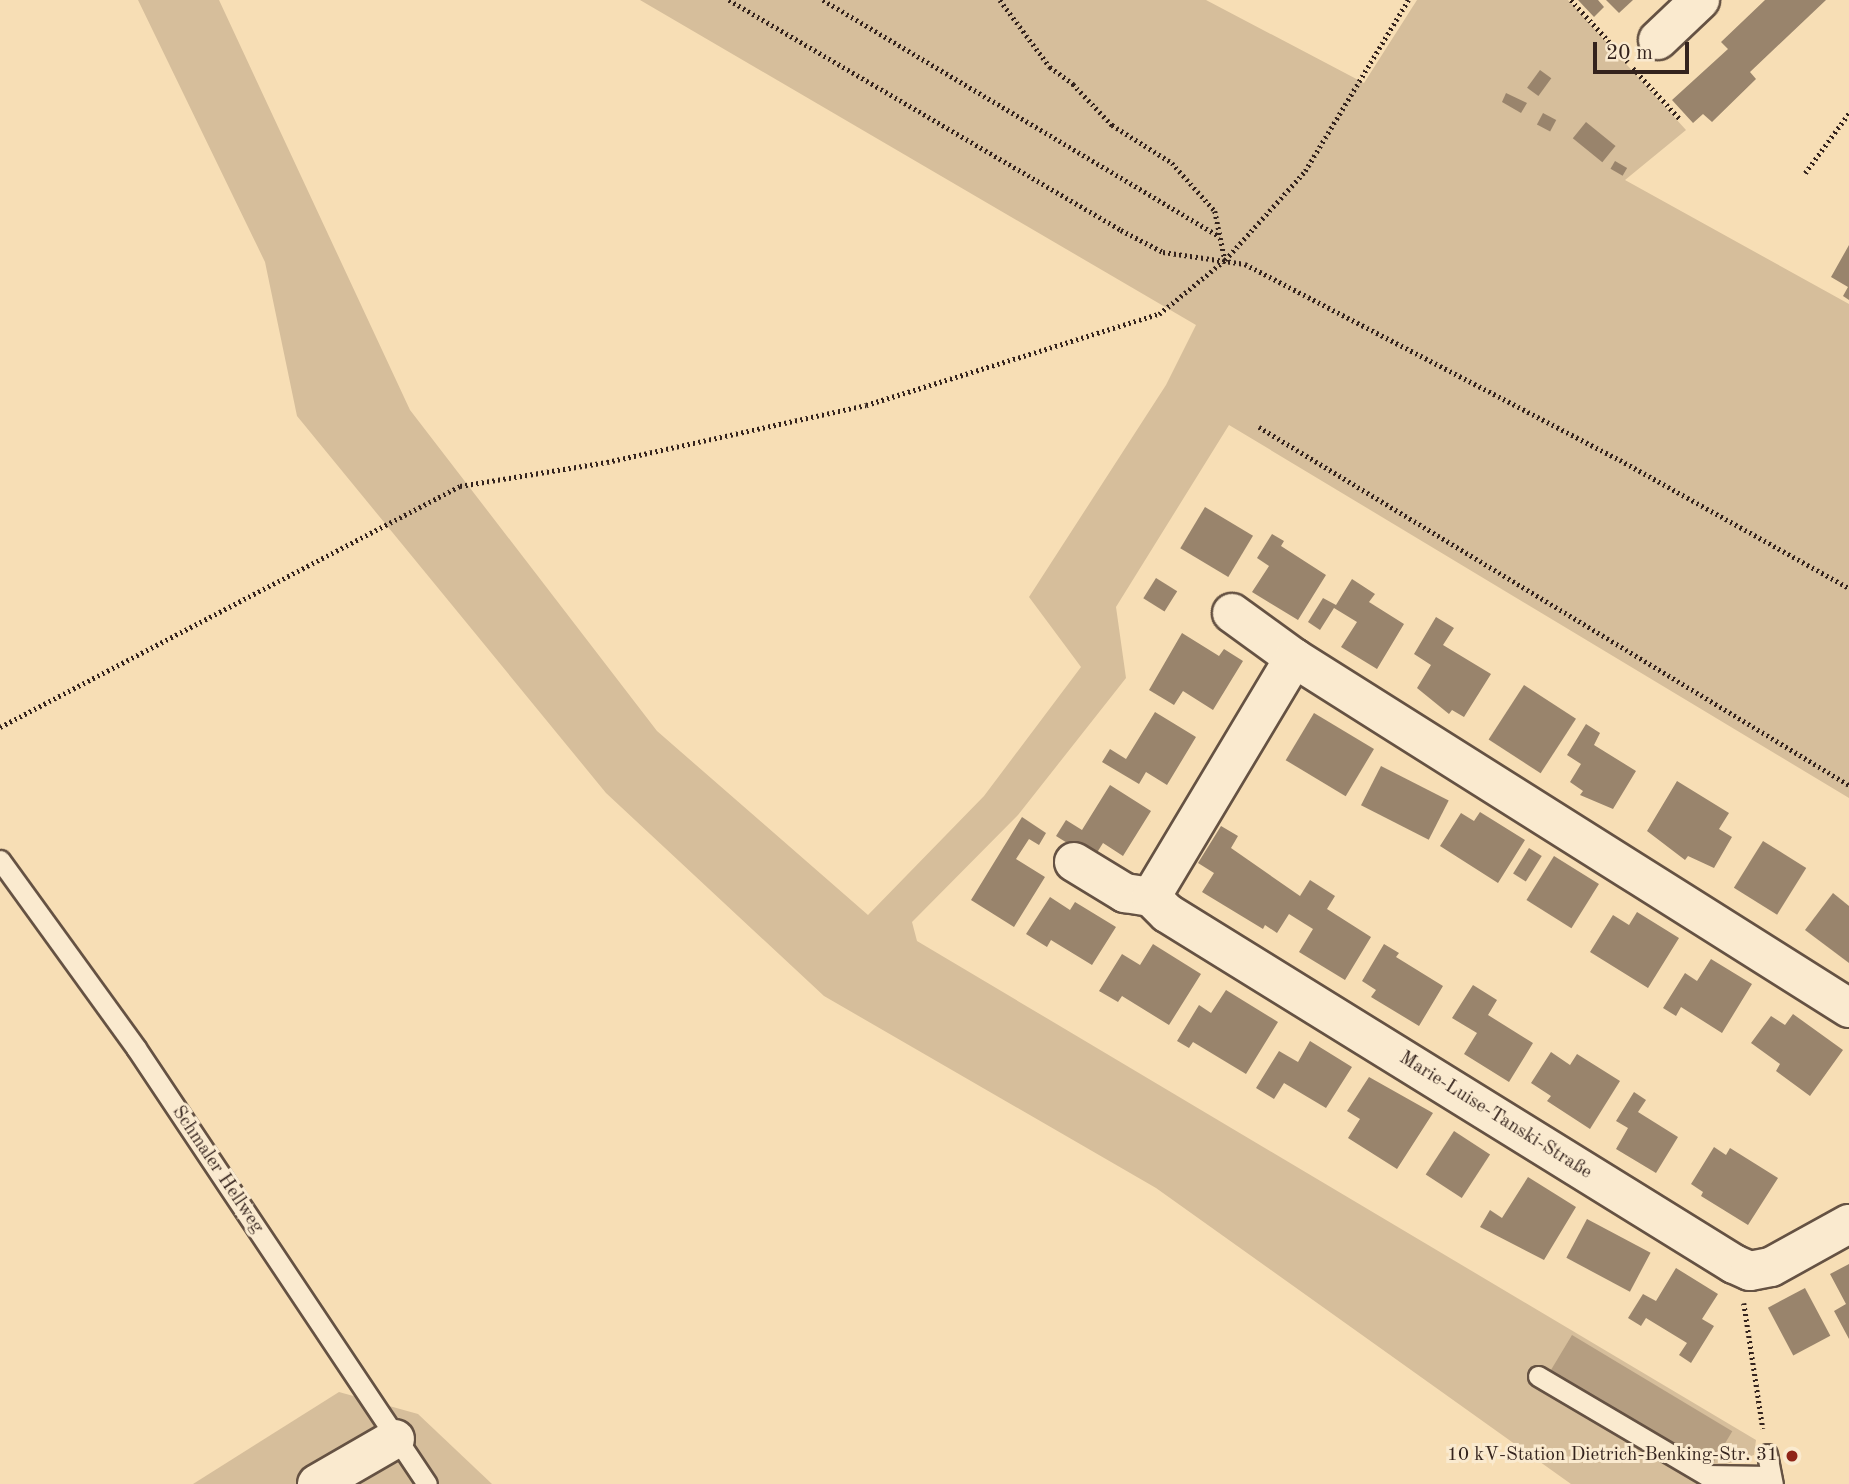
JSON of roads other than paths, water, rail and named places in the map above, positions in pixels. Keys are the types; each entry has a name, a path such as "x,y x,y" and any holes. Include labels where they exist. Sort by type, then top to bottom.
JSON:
{"street":[{"path":"1658,40 1700,0"},
{"path":"1232,612 1294,658 1849,1008"},
{"path":"1151,897 1294,658"},
{"name":"Marie-Luise-Tanski-Straße","path":"1073,862 1125,893 1151,897 1190,927 1750,1271 1771,1266 1849,1224"},
{"path":"317,1484 395,1439"}],"lane":[{"name":"Schmaler Hellweg","path":"0,860 136,1048 427,1484"},
{"path":"1538,1376 1706,1475 1772,1480 1767,1454"}],"place":[{"name":"10 kV-Station Dietrich-Benking-Str. 31","path":"1792,1456"}]}
